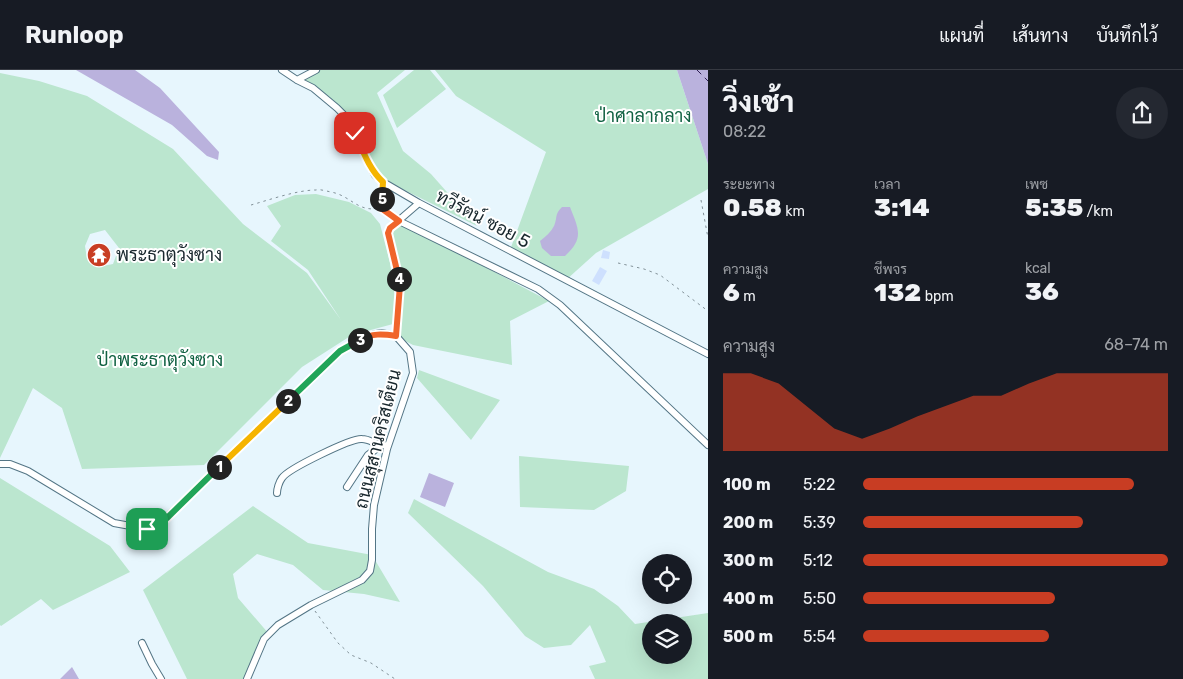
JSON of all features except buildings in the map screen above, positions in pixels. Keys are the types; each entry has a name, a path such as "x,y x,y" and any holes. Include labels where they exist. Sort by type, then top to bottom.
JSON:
{"street":[{"name":"ทวีรัตน์ ซอย 5","path":"282,70 313,88 338,108 347,118 375,175 383,182 419,203 708,354"},
{"path":"297,80 316,70"},
{"path":"0,464 10,464 28,471 114,523 147,529 167,518 340,351 364,337 381,333 396,336 400,285 388,233 390,228 419,203"},
{"path":"399,221 538,289 560,305 708,445"},
{"name":"ถนนสุสานคริสเตียน","path":"247,679 264,639 278,625 311,605 362,580 370,571 374,506 388,445 413,372 410,352 396,336"},
{"path":"277,493 282,478 288,473 322,454 355,439 363,438 380,446 388,445"},
{"path":"347,487 368,456 380,446"},
{"path":"142,643 161,679"}],"path":[{"path":"381,208 383,182"},
{"path":"251,205 295,193 316,190 345,196 362,208 373,210 381,208 399,221"},
{"path":"700,200 708,238"},
{"path":"618,263 660,275 708,311"},
{"path":"311,605 338,643 351,655 371,663 395,679"}],"green space":[{"path":"312,70 405,70 377,93 403,151 431,174 477,226 394,185 376,170 350,116 347,118 297,80"},
{"path":"414,70 430,70 446,89 397,128 383,95"},
{"name":"ป่าศาลากลาง","path":"435,70 677,70 708,164 708,189 596,253 566,280 510,250 546,152 456,96"},
{"name":"ป่าพระธาตุวังซาง","path":"0,73 39,81 87,96 173,149 243,224 307,273 341,320 308,270 271,241 281,226 267,206 295,195 316,194 349,202 371,213 380,224 390,263 395,295 393,324 352,335 302,367 204,465 82,469 62,408 33,388 0,458","holes":["105,230 119,248 113,264 98,267 87,259 85,246 90,234"]},
{"path":"399,221 549,301 510,321 512,365 413,345 396,336 400,285 390,228"},
{"path":"419,370 500,400 471,440 417,378"},
{"path":"519,456 629,466 626,491 594,510 520,507"},
{"path":"0,478 110,546 130,572 53,610 41,599 1,626"},
{"path":"414,499 548,572 594,589 618,606 635,624 642,623 642,664 692,664 692,615 708,613 708,679 595,679 589,666 606,662 590,625 571,645 544,648 525,636 483,586 408,513"},
{"path":"253,506 308,543 372,555 400,602 364,594 323,590 293,565 257,554 233,574 238,598 269,634 247,679 187,679 143,590"}],"shaded area":[{"path":"76,70 135,70 160,88 219,152 218,160 207,156 172,125"},
{"path":"677,70 708,70 708,164"},
{"path":"562,207 570,207 576,222 577,239 565,256 551,256 542,248 540,241 553,228 557,214"},
{"path":"429,473 454,483 445,507 420,497"},
{"path":"72,667 79,679 60,679"}],"ferry route":[{"path":"697,70 708,81"}],"place":[{"name":"พระธาตุวังซาง","path":"99,255"}],"route":[{"path":"147,529 167,518 340,351 364,337 381,333 396,336 400,285 388,233 390,228 399,221 381,208 383,182 375,175 355,133"}]}
